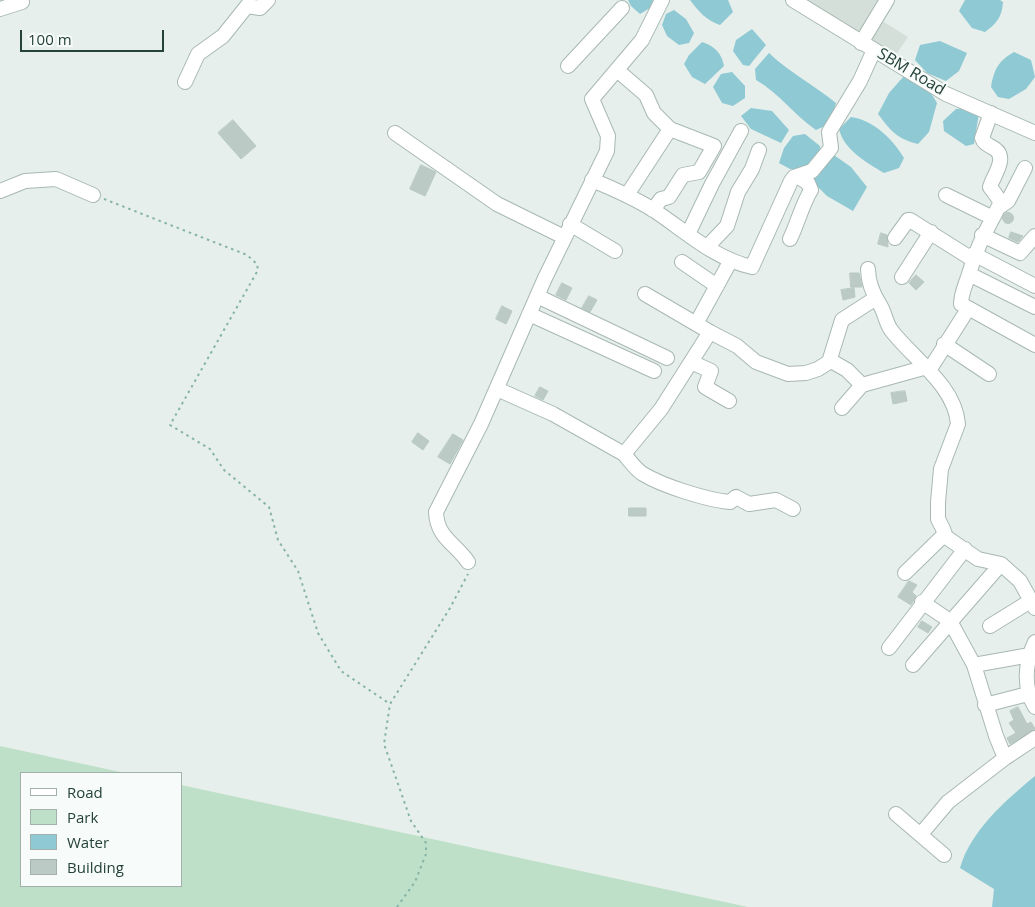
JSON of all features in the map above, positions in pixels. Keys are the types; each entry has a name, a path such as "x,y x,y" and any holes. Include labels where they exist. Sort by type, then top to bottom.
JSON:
{"street":[{"path":"185,82 198,54 220,38 247,6 260,8 268,0"},
{"path":"468,562 445,538 437,524 436,512 481,424 567,230 607,151 608,136 592,99 642,40 662,0"},
{"name":"SBM Road","path":"793,0 946,94 1035,134"},
{"path":"861,42 887,0"},
{"path":"0,8 22,2"},
{"path":"568,66 622,8"},
{"path":"592,180 627,195 653,210 707,247 731,260 750,267 754,265 791,181 797,176 812,172 831,148 829,132 860,81 874,50"},
{"path":"617,70 646,95 654,113 670,129 713,145 714,148 699,172 683,175 669,197 662,199 653,210"},
{"path":"991,113 982,138 984,142 998,151 1001,156 1000,164 990,187 1001,199 973,256 961,297 961,304 1035,345"},
{"path":"627,195 670,129"},
{"path":"688,234 712,184 741,131"},
{"path":"395,133 496,204 567,230 614,251"},
{"path":"707,247 727,226 738,192 753,167 759,150"},
{"path":"995,213 1008,201 1025,168"},
{"path":"790,238 803,211 803,203 811,190 808,183 797,176"},
{"path":"0,191 25,182 56,179 93,195"},
{"path":"946,195 995,213"},
{"path":"895,238 908,220 973,256 1035,286"},
{"path":"902,277 931,232"},
{"path":"982,235 1020,253 1035,236"},
{"path":"697,322 731,260"},
{"path":"682,262 717,286"},
{"path":"868,269 868,278 890,329 929,368 945,391 957,418 958,424 952,435 941,469 938,519 945,534 978,559 1002,564 1020,582 1033,604 990,626"},
{"path":"969,274 1035,306"},
{"path":"645,294 738,346 756,362 788,374 818,370 829,362 842,320 876,298"},
{"path":"537,296 667,358"},
{"path":"842,408 862,385 929,368 968,309"},
{"path":"529,314 654,371"},
{"path":"624,454 662,409 710,332"},
{"path":"944,344 989,374"},
{"path":"691,362 712,371 705,387 729,401"},
{"path":"829,362 847,370 862,385"},
{"path":"497,389 553,414 624,454 642,474 663,484 728,502 736,497 749,504 776,500 793,509"},
{"path":"905,573 945,534"},
{"path":"889,648 922,602 965,549"},
{"path":"913,665 1002,564"},
{"path":"922,602 950,621 974,665 985,705 1005,758"},
{"path":"974,665 1032,648 1026,676 1028,694 1035,707"},
{"path":"985,705 1028,694"},
{"path":"921,834 948,802 1005,758 1035,738"},
{"path":"896,814 944,855"}],"path":[{"path":"93,195 247,255 257,264 258,270 170,425 210,449 224,470 269,507 278,540 298,572 318,633 336,664 341,671 390,704"},
{"path":"397,907 415,882 426,854 426,843 411,821 384,744 390,704 450,608 468,574 468,562"}],"shaded area":[{"path":"796,0 887,0 876,17 908,37 893,59"}],"green space":[{"path":"0,746 120,772 20,772 20,887 182,887 182,785 748,907 0,907"}],"water":[{"path":"628,0 653,0 650,8 640,14 631,6"},
{"path":"690,0 728,0 733,12 720,25 703,15"},
{"path":"965,0 1000,0 1003,2 1000,16 996,23 985,32 972,28 959,11"},
{"path":"674,10 686,19 694,33 689,43 679,45 667,36 662,25 666,14"},
{"path":"752,29 766,45 749,66 743,65 733,51 736,40"},
{"path":"940,41 967,53 959,71 946,81 927,73 915,60 920,45"},
{"path":"702,42 717,51 722,58 724,66 705,84 692,77 684,64 689,55"},
{"path":"1014,52 1031,60 1035,77 1026,89 1009,99 998,97 991,87 994,76 1000,63"},
{"path":"769,53 785,67 836,103 829,124 816,130 772,91 756,80 755,69"},
{"path":"732,72 745,86 745,98 733,106 722,103 713,87 721,74"},
{"path":"904,76 928,88 937,103 929,132 918,144 905,140 895,134 878,114 889,93"},
{"path":"751,108 772,111 789,130 781,143 751,129 741,116"},
{"path":"964,108 979,113 974,144 966,146 944,131 943,121 956,109"},
{"path":"851,117 875,126 888,137 904,158 899,168 884,173 863,160 851,149 839,129"},
{"path":"805,134 820,146 821,155 808,172 790,169 779,163 784,148 793,136"},
{"path":"831,153 851,167 867,187 853,211 827,196 812,181 815,167"},
{"path":"1035,776 1035,907 992,907 994,889 960,868 972,841 981,829 1001,806"}],"building":[{"path":"233,120 256,146 241,159 218,133"},
{"path":"421,165 436,172 425,196 410,189"},
{"path":"1006,213 1010,213 1013,218 1012,222 1006,223 1003,220 1003,216"},
{"path":"1011,232 1023,236 1018,242 1009,238"},
{"path":"881,233 887,235 888,247 878,244"},
{"path":"850,273 859,273 862,287 851,287"},
{"path":"916,275 924,282 916,290 909,283"},
{"path":"562,283 572,288 566,300 556,295"},
{"path":"854,288 855,297 843,300 841,290"},
{"path":"589,296 597,300 590,312 582,308"},
{"path":"502,306 512,311 506,324 496,319"},
{"path":"540,387 548,391 543,400 535,396"},
{"path":"905,391 907,401 893,404 891,393"},
{"path":"418,433 429,441 423,450 412,442"},
{"path":"453,434 463,440 450,464 438,457"},
{"path":"629,508 646,508 646,516 629,516"},
{"path":"909,581 917,585 912,592 916,596 911,605 898,597"},
{"path":"922,621 932,627 928,633 918,627"},
{"path":"1018,707 1027,724 1031,722 1035,729 1010,744 1007,738 1016,733 1009,723 1014,720 1010,711"}]}
